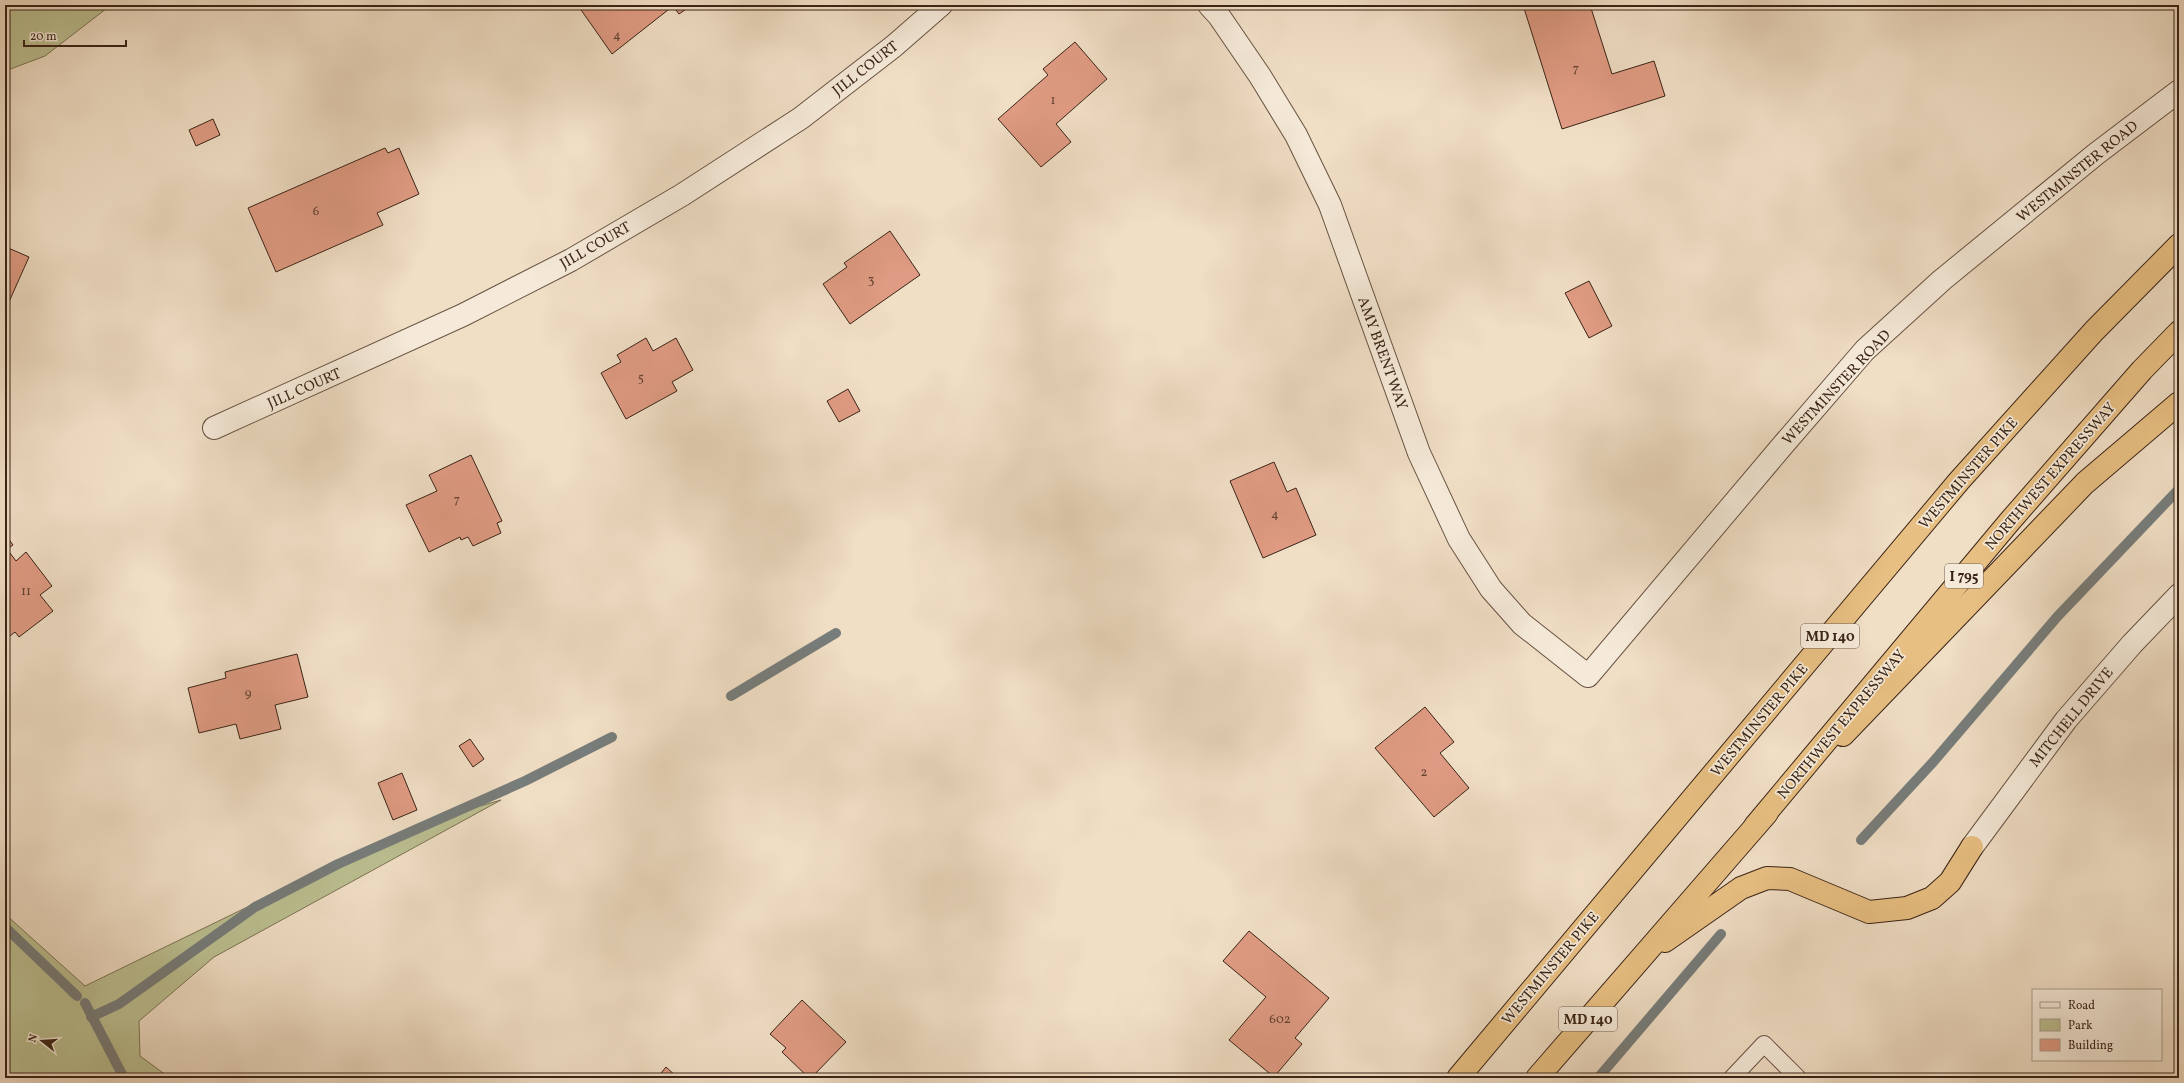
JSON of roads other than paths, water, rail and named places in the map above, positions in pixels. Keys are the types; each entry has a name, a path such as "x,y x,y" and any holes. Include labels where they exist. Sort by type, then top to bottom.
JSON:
{"highway":[{"name":"WESTMINSTER PIKE","path":"1458,1078 1959,481 2094,331 2179,245"},
{"name":"NORTHWEST EXPRESSWAY","path":"1755,826 2010,521 2142,370 2179,332"},
{"name":"MD 140","path":"1537,1078 1755,826 2085,483 2179,403"},
{"path":"1638,960 1741,888 1767,878 1790,879 1869,912 1907,908 1932,898 1950,882 1972,847"}],"street":[{"name":"JILL COURT","path":"214,428 463,315 571,260 676,199 801,118 894,46 941,5"},
{"name":"AMY BRENT WAY","path":"1209,5 1219,16 1260,76 1296,135 1330,205 1419,453 1460,539 1491,589 1522,624 1588,676"},
{"name":"WESTMINSTER ROAD","path":"1588,676 1783,445 1866,350 1942,280 2096,154 2179,91"},
{"name":"MITCHELL DRIVE","path":"1972,847 2066,720 2132,644 2179,595"}],"lane":[{"path":"1732,1078 1764,1044 1798,1078"}],"waterway":[{"path":"1861,840 1934,761 2057,617 2179,489"},
{"path":"731,696 836,633"},
{"path":"91,1017 119,1004 255,907 338,864 525,781 612,737"},
{"path":"5,927 77,996"},
{"path":"1598,1078 1721,934"},
{"path":"85,1003 124,1078"}]}
